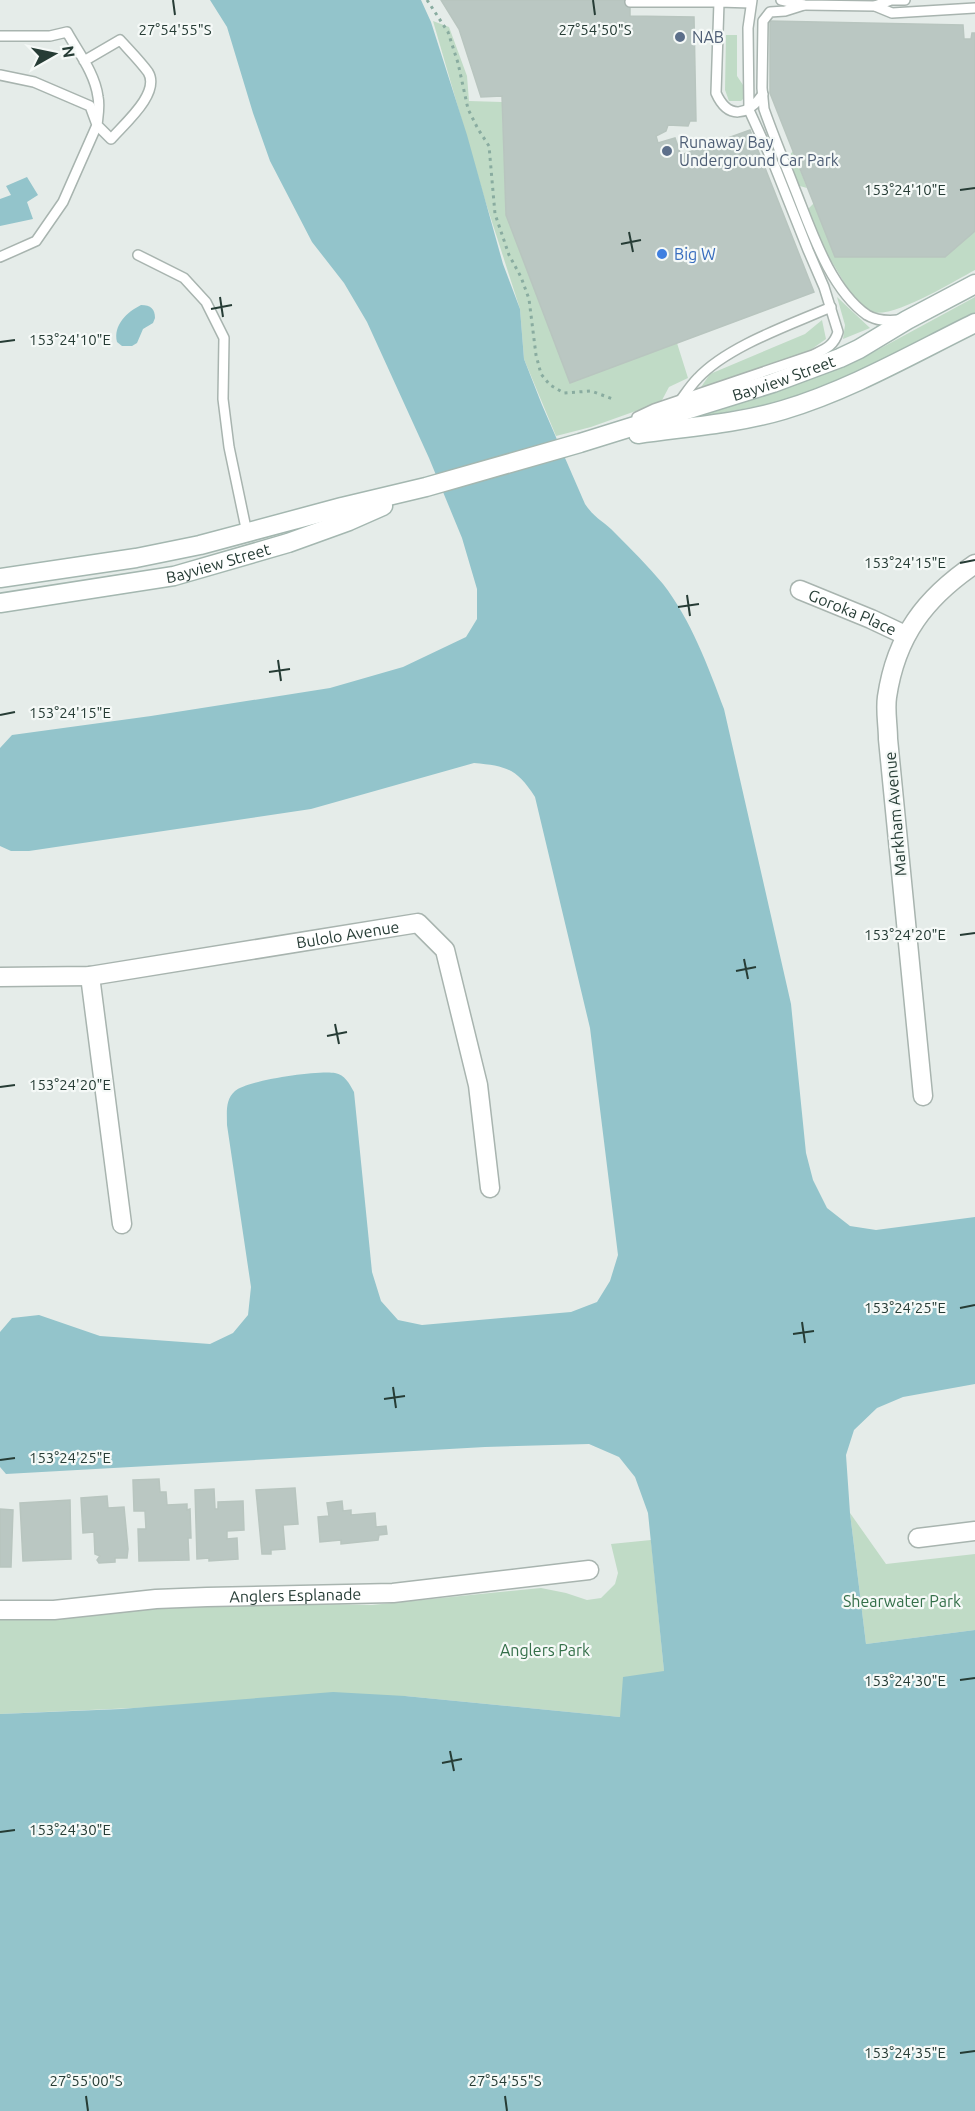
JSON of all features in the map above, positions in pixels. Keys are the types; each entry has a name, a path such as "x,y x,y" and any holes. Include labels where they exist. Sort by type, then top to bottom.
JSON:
{"street":[{"name":"Bayview Street","path":"0,578 136,558 247,533 426,487 580,443 815,368 859,349 907,320 975,284"},
{"name":"Bayview Street","path":"580,443 754,417 804,404 975,323"},
{"name":"Bayview Street","path":"0,603 174,576 254,554 349,521 426,487"},
{"path":"247,533 254,554"},
{"name":"Markham Avenue","path":"922,1095 888,739 887,699 895,663 905,635 932,599 975,564"},
{"name":"Goroka Place","path":"800,590 905,635"},
{"name":"Bulolo Avenue","path":"0,977 90,976 418,923 445,950 478,1085 490,1188"},
{"path":"90,976 122,1224"},
{"path":"918,1538 975,1531"},
{"name":"Anglers Esplanade","path":"0,1610 54,1610 197,1597 393,1593 589,1570"}],"lane":[{"path":"781,0 804,5"},
{"path":"875,6 891,0 905,0"},
{"path":"718,1 716,93 722,105 727,109 749,110 763,94"},
{"path":"609,434 654,409 781,367 827,348 833,343 838,332 824,287 776,167 749,110 748,18 751,2 630,2"},
{"path":"907,320 874,319 855,305 841,287 818,246 764,109 763,21 770,12 804,5 856,2 892,13 975,8"},
{"path":"0,36 50,36 67,32 91,73 98,97 98,125 63,202 36,242 0,257"},
{"path":"0,75 34,82 90,106 98,125 111,139 150,92 149,73 120,40 84,61"},
{"path":"138,255 184,278 206,302 224,338 223,399 229,447 247,533"},
{"path":"680,401 699,377 718,362 749,343 831,307"}],"path":[{"path":"427,0 448,32 458,63 468,109 489,146 495,214 509,255 521,277 529,299 536,355 541,374 550,385 564,393 591,391 613,399"}],"green space":[{"path":"433,21 449,27 467,76 469,101 502,102 506,215 570,382 677,343 688,378 669,387 661,402 591,427 556,436 524,359 520,309 484,197"},
{"path":"726,35 737,35 737,76 745,88 746,96 741,101 729,101 725,90"},
{"path":"793,151 807,188 796,185 787,158"},
{"path":"814,203 835,257 945,257 975,231 975,270 906,306 878,313 869,311 849,291 813,232 808,209"},
{"path":"837,297 870,328 843,339 845,325"},
{"path":"975,297 975,313 851,376 790,400 609,434 782,387 859,360"},
{"path":"822,320 826,339 809,351 699,390 710,374 805,334"},
{"name":"Shearwater Park","path":"850,1513 886,1564 975,1554 975,1630 866,1644"},
{"name":"Anglers Park","path":"651,1540 664,1671 620,1717 405,1696 0,1714 0,1619 34,1619 209,1602 372,1605 541,1588 587,1600 601,1598 615,1584 618,1573 611,1544"}],"water":[{"path":"210,0 421,0 431,22 467,135 503,264 520,309 524,359 542,405 585,504 645,564 673,598 698,644 724,709 791,1004 806,1153 813,1180 827,1208 850,1226 876,1230 975,1217 975,1384 903,1397 877,1408 854,1430 846,1455 850,1513 866,1644 975,1630 975,2111 0,2111 0,1714 121,1709 333,1692 405,1696 620,1717 623,1677 664,1671 648,1513 635,1477 619,1457 589,1444 485,1447 6,1474 0,1467 0,1332 12,1318 39,1315 100,1336 210,1344 233,1333 248,1315 251,1287 227,1125 227,1106 235,1091 253,1083 327,1072 344,1078 354,1092 372,1272 381,1301 398,1320 422,1325 571,1312 597,1302 610,1281 618,1255 590,1028 535,797 523,780 510,771 474,763 311,809 29,851 11,851 0,846 0,748 12,735 330,688 403,667 466,637 477,619 477,589 462,538 429,458 367,322 344,283 312,242 270,161 227,27"},
{"path":"27,177 38,195 27,202 33,219 0,226 0,199 11,195 6,186"},
{"path":"141,305 153,310 155,318 153,323 143,329 137,343 132,346 122,346 117,342 116,336 119,325 126,315"}],"building":[{"path":"441,0 630,0 630,16 694,17 696,121 690,121 688,126 668,125 666,131 656,136 658,143 675,138 681,155 750,130 814,292 570,383 506,215 502,96 481,97 459,29"},
{"path":"770,21 963,25 964,39 971,39 972,33 975,33 975,231 945,257 835,257 770,93"},
{"path":"159,1479 160,1492 166,1492 167,1505 187,1504 187,1510 190,1509 189,1560 139,1561 138,1529 146,1529 145,1511 134,1511 133,1480"},
{"path":"295,1488 298,1524 283,1525 285,1549 271,1550 271,1554 262,1554 256,1490"},
{"path":"214,1489 215,1509 218,1509 218,1502 243,1501 244,1530 227,1531 227,1539 237,1538 238,1559 209,1561 209,1558 197,1559 195,1490"},
{"path":"107,1496 108,1508 124,1507 127,1558 115,1558 115,1562 99,1563 97,1560 100,1556 95,1554 94,1532 83,1533 81,1498"},
{"path":"70,1500 71,1559 23,1561 20,1503"},
{"path":"342,1501 343,1511 351,1510 351,1515 375,1513 376,1527 386,1526 387,1534 379,1535 378,1540 341,1544 341,1540 320,1542 318,1517 329,1516 327,1503"},
{"path":"0,1509 13,1510 11,1567 0,1567"}],"place":[{"name":"NAB","path":"680,37"},
{"name":"Runaway Bay Underground Car Park","path":"667,151"},
{"name":"Big W","path":"662,254"}]}
